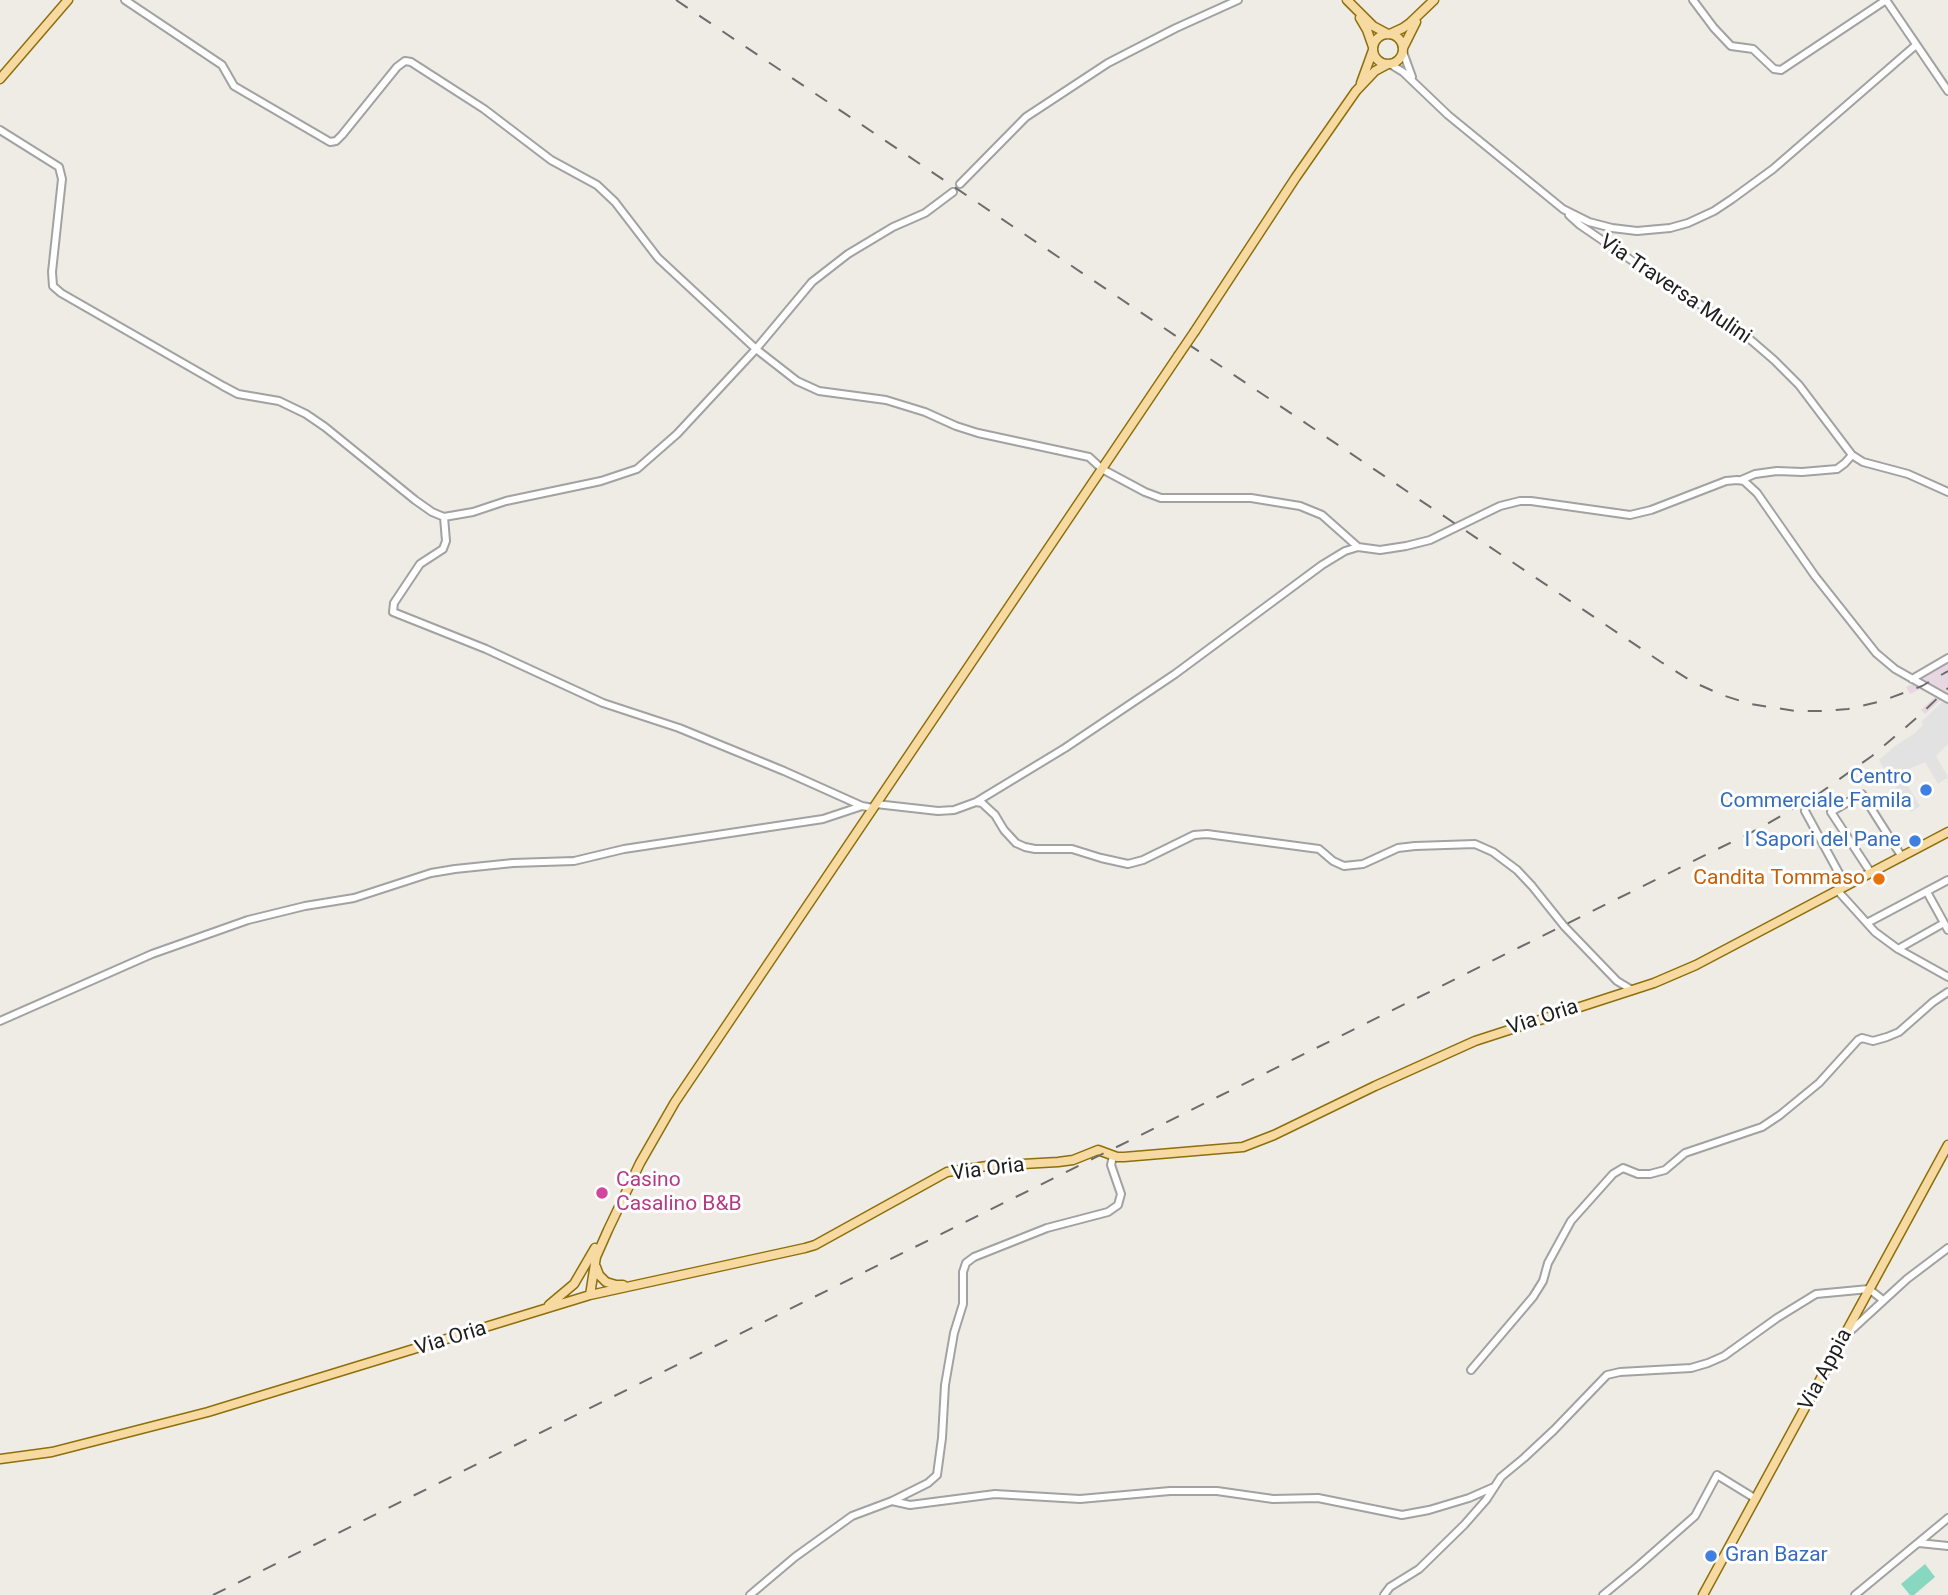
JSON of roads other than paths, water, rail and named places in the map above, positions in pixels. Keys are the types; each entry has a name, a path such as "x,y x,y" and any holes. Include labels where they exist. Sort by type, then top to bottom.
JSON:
{"main road":[{"path":"0,79 68,0"},
{"path":"543,1309 566,1292 582,1272 675,1102 1296,177 1356,91 1375,71 1398,60 1413,26 1434,0"},
{"path":"1349,3 1373,26 1400,39 1403,50"},
{"path":"1349,3 1367,30 1378,60 1389,64"},
{"path":"1356,91 1378,38 1403,28 1426,9"},
{"name":"Via Oria","path":"0,1459 52,1452 208,1412 588,1296 816,1245 947,1172 987,1166 1073,1160 1098,1150 1124,1157 1243,1147 1475,1041 1654,983 1696,964 1948,832"},
{"name":"Via Appia","path":"1703,1595 1948,1145"},
{"path":"588,1296 596,1257 626,1190"},
{"path":"596,1257 597,1271 606,1282 633,1286"},
{"path":"582,1272 580,1286 588,1296"}],"street":[{"path":"125,0 222,65 234,86 330,142 336,141 342,135 397,67 405,61 411,62 484,109 551,160 597,185 615,202 658,258 756,349 797,381 819,391 886,400 978,433 1089,457 1102,469 1161,499 1251,498 1311,509 1365,550 1424,542 1500,506 1520,501 1630,515 1651,510 1726,481 1741,480 1755,474 1837,469 1852,455 1863,462 1908,474 1948,492"},
{"path":"960,184 1026,117 1108,63 1238,0"},
{"path":"1693,0 1731,46 1753,49 1774,69 1781,70 1886,0 1948,91"},
{"path":"1389,64 1403,72 1448,115 1563,209 1589,222 1612,229 1637,231 1670,228 1714,211 1773,169 1916,45"},
{"path":"1403,50 1410,74 1417,85"},
{"path":"0,130 59,167 62,179 52,272 53,286 61,293 238,394 279,401 306,414 424,506 444,517 601,481 637,469 677,434 756,349 812,282 848,254 893,227 925,212 953,192"},
{"name":"Via Traversa Mulini","path":"1563,209 1580,225 1738,329 1799,386 1852,455"},
{"path":"1741,480 1754,489 1819,582 1871,648 1890,666 1948,699"},
{"path":"444,517 446,541 443,549 420,564 394,603 393,612 486,649 603,703 679,727 862,806"},
{"path":"0,1021 152,954 248,920 304,905 354,898 431,873 513,863 574,861 636,847 822,819 862,806 954,810 976,802 1065,748 1175,674 1322,565 1345,551 1358,547"},
{"path":"1912,679 1948,658"},
{"path":"1871,873 1832,812 1863,794 1902,857"},
{"path":"976,802 982,803 995,815 1016,843 1025,847 1072,849 1128,864 1143,860 1194,835 1207,834 1319,849 1344,866 1363,864 1398,848 1475,844 1493,852 1517,870 1583,946 1617,981 1632,990"},
{"path":"1805,811 1842,888 1867,923 1898,949 1948,977"},
{"path":"1867,923 1948,880"},
{"path":"1927,892 1948,930"},
{"path":"1898,949 1944,923"},
{"path":"1471,1370 1533,1297 1544,1281 1548,1263 1570,1221 1613,1174 1623,1168 1638,1174 1665,1170 1685,1153 1762,1127 1819,1083 1858,1040 1862,1038 1873,1041 1899,1032 1948,992"},
{"path":"750,1595 795,1557 852,1516 892,1501 928,1483 936,1475 942,1438 945,1385 954,1333 963,1304 963,1272 967,1263 974,1257 1047,1228 1108,1212 1118,1205 1121,1195 1111,1165 1113,1156"},
{"path":"1844,1337 1907,1279 1948,1248"},
{"path":"1384,1595 1390,1587 1419,1569 1464,1525 1486,1500 1501,1477 1534,1449 1607,1376 1620,1372 1690,1368 1708,1363 1724,1356 1816,1294 1870,1289 1883,1300"},
{"path":"1603,1595 1695,1516 1717,1475 1756,1499"},
{"path":"892,1501 910,1504 995,1494 1080,1499 1170,1491 1217,1491 1273,1499 1318,1498 1402,1515 1469,1498 1495,1487"},
{"path":"1857,1594 1948,1518"},
{"path":"1919,1543 1948,1546"}],"railway":[{"path":"676,0 1691,681 1750,704 1796,711 1826,711 1882,701 1922,686 1948,671"},
{"path":"213,1595 1760,828 1817,795 1872,756 1948,688"}],"place":[{"name":"Centro Commerciale Famila","path":"1926,790"},
{"name":"I Sapori del Pane","path":"1915,841"},
{"name":"Candita Tommaso","path":"1879,879"},
{"name":"Casino Casalino B&B","path":"602,1193"},
{"name":"Gran Bazar","path":"1711,1556"}]}
